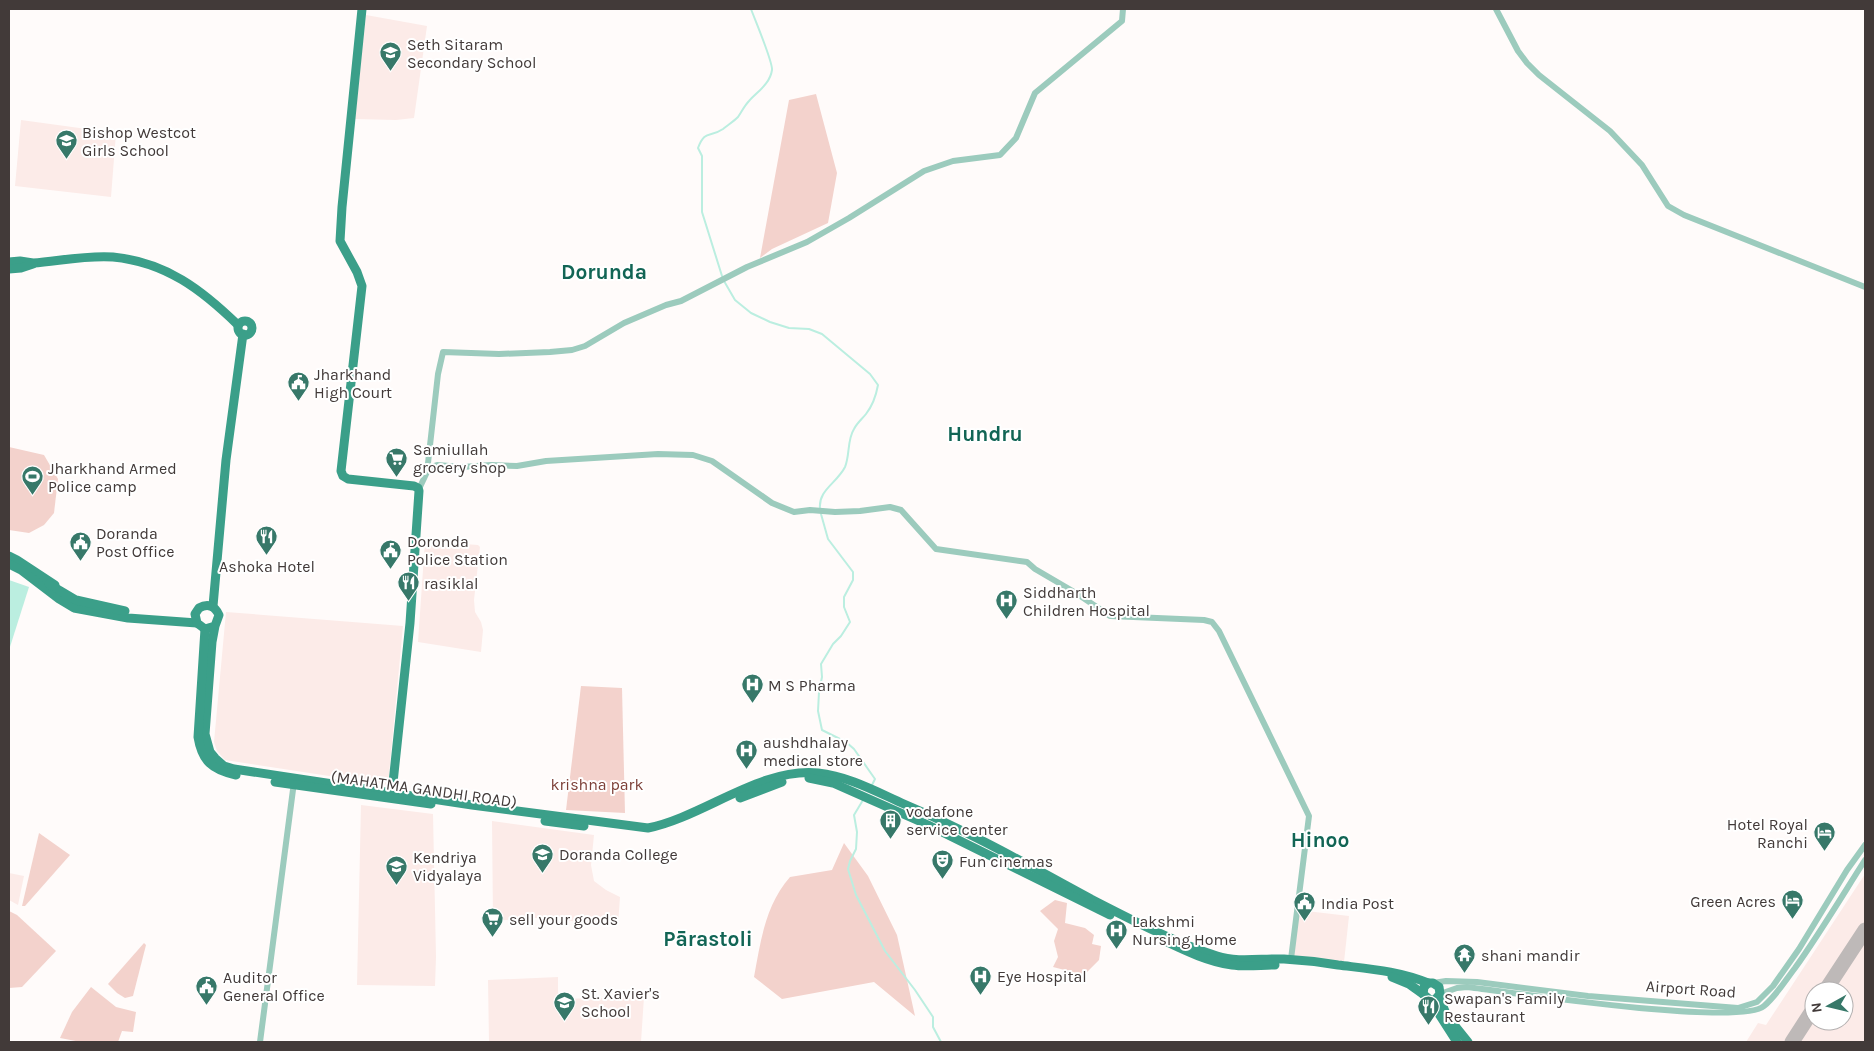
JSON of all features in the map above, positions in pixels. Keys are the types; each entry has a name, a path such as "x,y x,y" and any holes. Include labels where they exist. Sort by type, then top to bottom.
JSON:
{"main road":[{"path":"362,9 340,241 357,272 362,286 341,471 343,476 348,479 414,486 419,489 410,623 392,792"},
{"path":"9,266 20,261 33,264 112,257 150,265 176,276 214,302 238,325 238,330 243,334 225,469 212,606 219,615 212,642 205,734 210,752 224,766 294,782 392,792 472,805 648,828 667,823 784,775 798,772 818,773 848,785 875,791 939,819 1120,914 1191,946 1225,958 1291,959 1391,971 1439,987 1433,997"},
{"path":"9,557 79,600 105,611 130,618 196,619 205,629 215,626"},
{"path":"9,563 74,608 105,611"},
{"path":"196,619 199,608 212,606"},
{"name":"(MAHATMA GANDHI ROAD)","path":"205,629 198,737 205,760 223,772 568,824 643,833 670,827 787,780 815,778 848,785"},
{"path":"848,785 872,801 949,835 1184,950 1215,961 1241,966 1292,965 1385,976 1402,980 1433,997 1457,1042"},
{"path":"889,808 892,799"},
{"path":"1431,983 1423,989 1433,997 1468,1042"}],"street":[{"path":"419,489 427,472 438,374 443,352 500,354 572,350 585,346 624,323 681,300 735,273 807,242 850,218 924,170 953,162 995,156 1004,152 1016,138 1035,93 1122,21 1123,9"},
{"path":"1496,9 1518,51 1527,63 1538,75 1610,131 1631,152 1642,165 1668,206 1684,215 1865,287"},
{"path":"427,472 437,465 462,467 517,466 546,461 658,454 693,455 712,461 782,509 794,512 810,510 835,512 890,507 898,508 909,517 936,549 1028,562 1035,570 1076,593 1110,616 1204,620 1215,625 1309,816 1291,959"},
{"path":"260,1042 294,782"},
{"name":"Airport Road","path":"1431,983 1471,981 1588,996 1738,1008 1757,1002 1773,986 1865,844"},
{"name":"Airport Road","path":"1433,997 1457,988 1467,987 1613,1006 1722,1012 1742,1012 1762,1008 1780,989 1807,951 1865,860"}],"shaded area":[{"name":"Seth Sitaram Secondary School","path":"366,15 427,26 414,118 396,120 355,119"},
{"name":"Bishop Westcot Girls School","path":"21,120 116,133 111,197 15,186"},
{"path":"425,541 478,545 480,547 474,600 475,612 483,630 481,652 418,642"},
{"path":"9,580 29,587 9,650"},
{"path":"226,612 403,626 388,785 225,760 217,751 214,742"},
{"name":"Kendriya Vidyalaya","path":"361,805 433,814 435,986 357,985"},
{"name":"Doranda College","path":"492,821 594,835 591,865 594,881 620,897 618,925 536,918 493,921"},
{"path":"9,873 24,876 18,905 9,900"},
{"path":"1865,874 1865,1042 1746,1042 1758,1023 1766,1025"},
{"path":"1298,910 1349,916 1344,962 1292,958"},
{"name":"St. Xavier's School","path":"558,977 558,999 644,997 641,1042 489,1042 488,980"}],"green space":[{"path":"816,94 837,173 828,223 772,249 760,258 789,100"},
{"name":"Jharkhand Armed Police camp","path":"9,447 44,455 58,479 54,513 44,525 29,533 9,530"},
{"name":"krishna park","path":"581,686 622,688 625,813 566,810"},
{"path":"39,833 70,855 25,906 22,906"},
{"path":"844,843 868,876 897,935 915,1016 874,982 782,999 754,977 765,924 769,912 782,888 790,877 832,870"},
{"path":"1055,900 1067,903 1065,923 1085,928 1094,935 1092,944 1101,946 1099,960 1084,975 1053,967 1058,957 1054,941 1058,929 1040,911"},
{"path":"9,911 17,915 56,951 22,987 9,988"},
{"path":"144,943 146,945 133,996 125,998 108,984"},
{"path":"91,987 116,1007 136,1012 133,1032 122,1031 118,1042 81,1042 60,1038 72,1012"}],"waterway":[{"path":"722,276 702,212 702,156 698,148 703,138 718,132 738,117 766,84 771,75 772,66 770,59 751,9"},
{"path":"724,281 735,300 751,313 789,328 809,329 822,334 870,374 878,385 871,407 852,433 845,467 822,497 820,509"},
{"path":"821,514 828,539 853,572 853,580 844,597 844,607 850,622 821,664 822,677 818,711 822,730 846,742 854,749 875,779 872,785"},
{"path":"863,800 854,815 857,832 856,849 848,869 856,895 885,951 933,1017 933,1027 941,1042"}],"taxiway":[{"path":"1832,981 1865,930"},
{"path":"1792,1042 1804,1023"}],"place":[{"name":"Seth Sitaram Secondary School","path":"391,72"},
{"name":"Bishop Westcot Girls School","path":"66,160"},
{"name":"Jharkhand High Court","path":"298,402"},
{"name":"Samiullah grocery shop","path":"397,477"},
{"name":"Jharkhand Armed Police camp","path":"32,496"},
{"name":"Ashoka Hotel","path":"267,556"},
{"name":"Doranda Post Office","path":"80,561"},
{"name":"Doronda Police Station","path":"391,569"},
{"name":"rasiklal","path":"408,602"},
{"name":"Siddharth Children Hospital","path":"1007,620"},
{"name":"M S Pharma","path":"752,704"},
{"name":"aushdhalay medical store","path":"747,770"},
{"name":"vodafone service center","path":"890,839"},
{"name":"Hotel Royal Ranchi","path":"1824,852"},
{"name":"Doranda College","path":"543,873"},
{"name":"Fun cinemas","path":"943,880"},
{"name":"Kendriya Vidyalaya","path":"397,885"},
{"name":"Green Acres","path":"1792,920"},
{"name":"India Post","path":"1305,922"},
{"name":"sell your goods","path":"493,938"},
{"name":"Lakshmi Nursing Home","path":"1116,949"},
{"name":"shani mandir","path":"1465,974"},
{"name":"Eye Hospital","path":"981,995"},
{"name":"Auditor General Office","path":"207,1005"},
{"name":"St. Xavier's School","path":"565,1021"},
{"name":"Swapan's Family Restaurant","path":"1428,1026"}],"district":[{"name":"Dorunda","path":"604,272"},
{"name":"Hundru","path":"985,434"},
{"name":"Hinoo","path":"1320,840"},
{"name":"Pārastoli","path":"708,939"}]}
